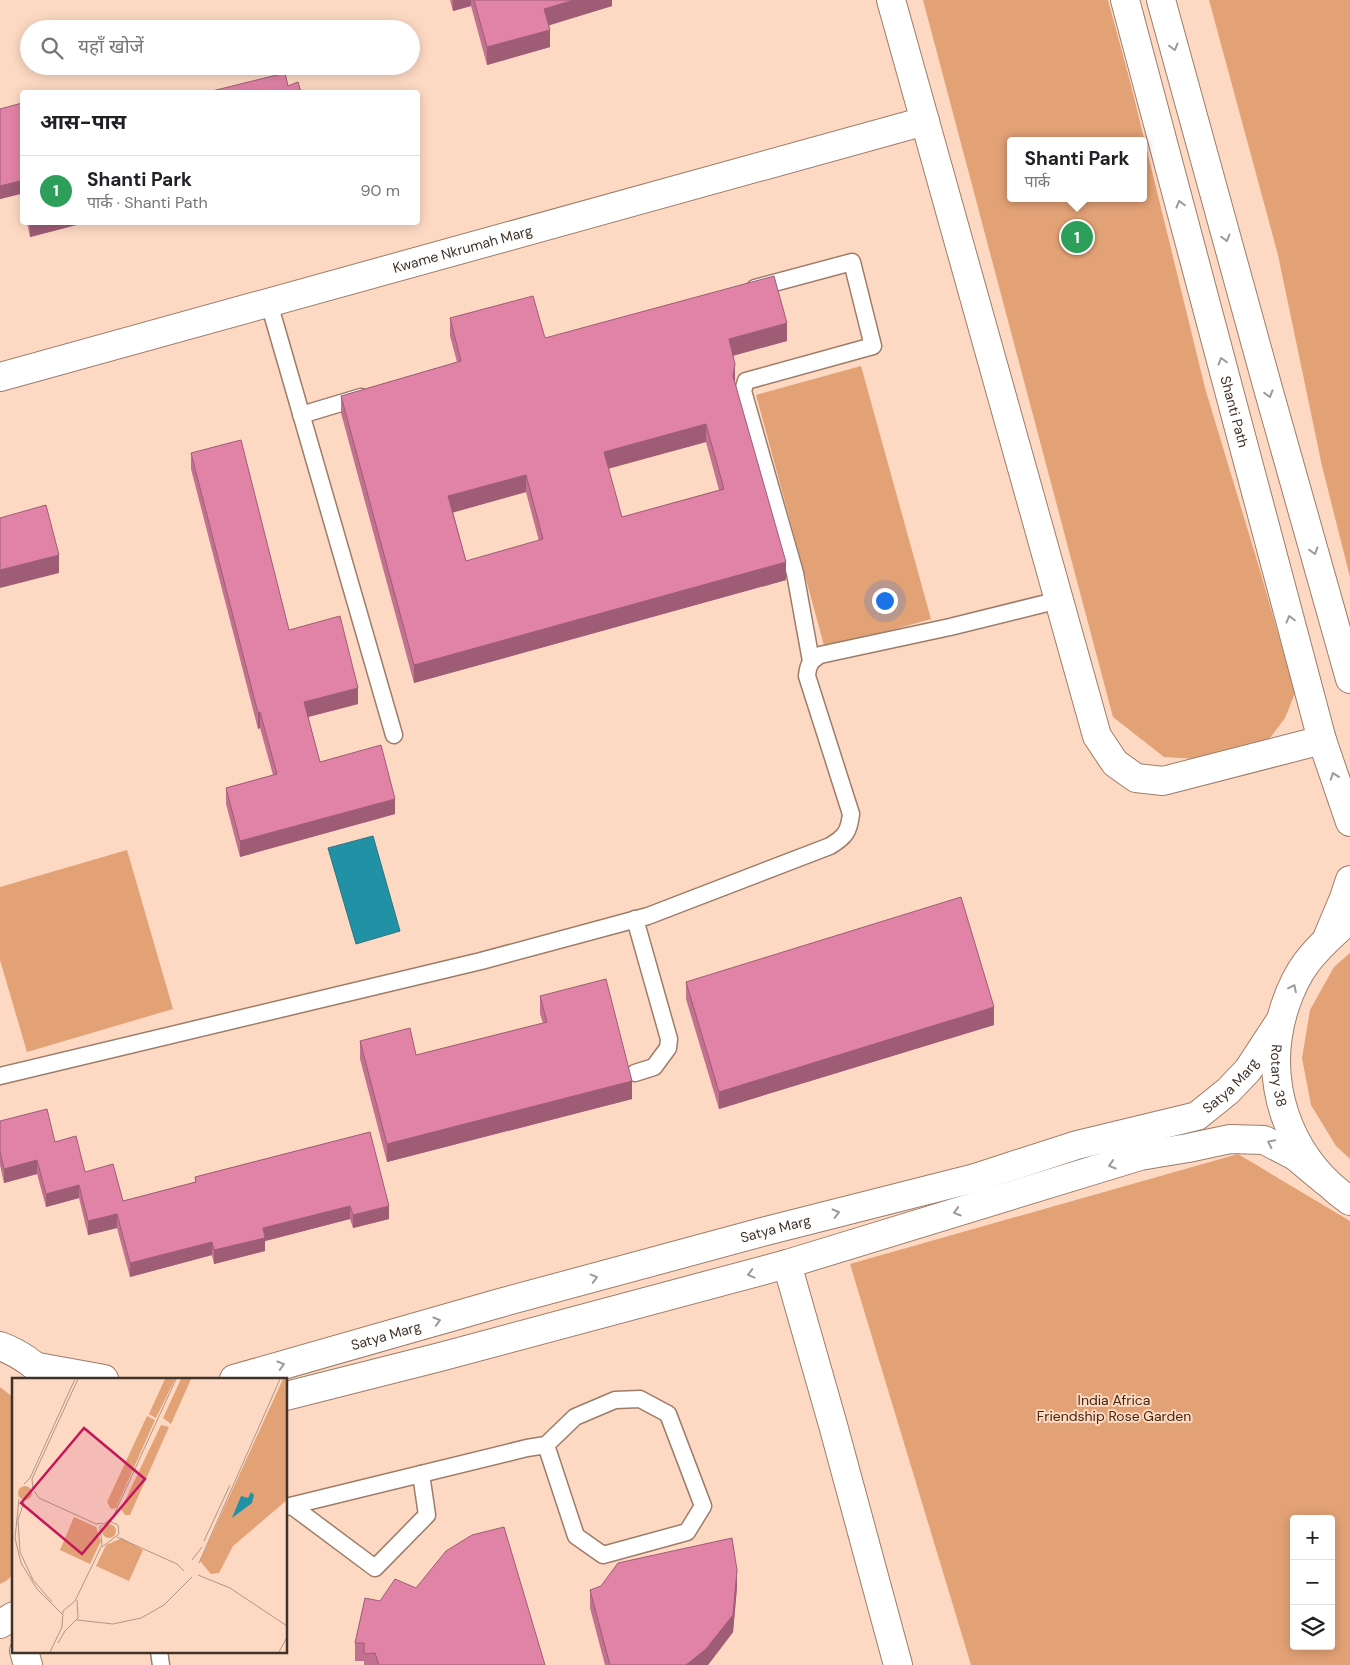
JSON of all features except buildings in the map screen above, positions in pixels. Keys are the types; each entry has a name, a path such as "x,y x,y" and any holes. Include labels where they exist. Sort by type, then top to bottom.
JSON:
{"main road":[{"path":"891,0 1097,736 1115,763 1136,778 1163,781 1322,740"},
{"name":"Shanti Path","path":"1125,0 1322,740 1350,822"},
{"path":"1162,0 1271,401 1350,679"},
{"name":"Kwame Nkrumah Marg","path":"0,377 925,121"},
{"path":"1326,940 1350,880"},
{"name":"Rotary 38","path":"1350,919 1326,940 1306,963 1290,991 1280,1021 1276,1049 1276,1078 1282,1106 1292,1134 1306,1159 1325,1181 1350,1201"},
{"name":"Satya Marg","path":"238,1378 500,1303 766,1231 975,1178 1077,1145 1197,1116 1228,1091 1248,1070 1280,1021"},
{"path":"288,1396 440,1358 787,1264 1140,1156 1230,1139 1264,1140 1295,1156 1325,1181"},
{"path":"787,1264 833,1424 898,1665"},
{"path":"4,1346 43,1373 94,1378"},
{"path":"0,1624 12,1617"},
{"path":"24,1652 28,1665"}],"lane":[{"path":"736,293 852,262 873,346 746,381 744,385 743,391 795,573 811,661"},
{"path":"269,303 394,735"},
{"path":"301,415 376,392"},
{"path":"0,1076 481,961 648,916 830,846 842,839 850,827 851,814 807,676 811,661 820,655 950,627 1059,600"},
{"path":"634,1073 654,1067 668,1048 670,1039 635,919"},
{"path":"289,1507 527,1448 546,1445 575,1417 615,1400 640,1399 668,1414 702,1506 687,1532 603,1555 576,1536 546,1445"},
{"path":"289,1507 375,1568 427,1515 421,1474"},
{"path":"159,1652 161,1665"}],"green space":[{"path":"923,0 1108,0 1144,137 1007,137 1007,202 1147,202 1147,151 1205,388 1295,693 1285,718 1270,738 1229,761 1164,757 1113,717"},
{"path":"1209,0 1350,0 1350,577 1322,466 1278,255"},
{"path":"861,366 931,619 825,649 756,395"},
{"path":"127,850 173,1009 27,1052 0,960 0,887"},
{"path":"1350,953 1350,1159 1336,1146 1311,1105 1302,1058 1310,1010 1334,967"},
{"name":"India Africa Friendship Rose Garden","path":"1238,1154 1350,1221 1350,1665 971,1665 850,1264"},
{"path":"0,1387 12,1396 12,1576 0,1584"}],"water":[{"path":"373,836 400,931 356,944 328,848"}],"place":[{"name":"Shanti Park","path":"1077,237"}]}
